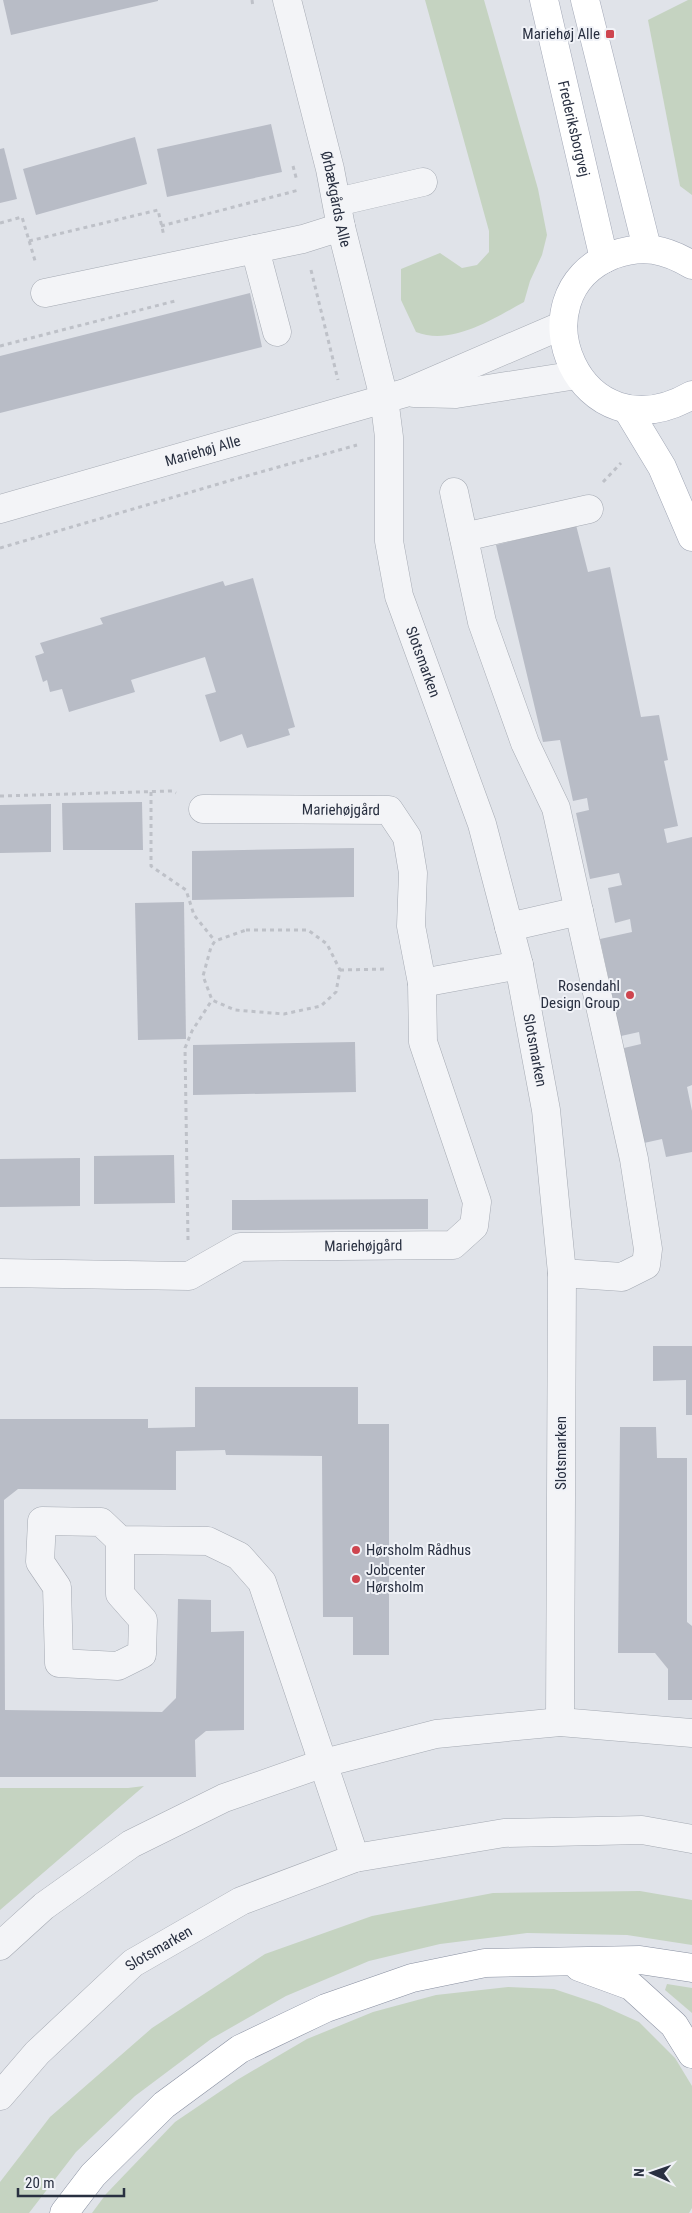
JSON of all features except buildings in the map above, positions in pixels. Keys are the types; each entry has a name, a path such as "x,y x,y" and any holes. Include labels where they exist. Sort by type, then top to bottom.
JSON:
{"main road":[{"name":"Frederiksborgvej","path":"544,0 604,259"},
{"path":"585,0 647,248"},
{"path":"692,265 672,254 647,248 625,251 604,259 588,271 575,286 567,305 563,325 566,351 577,375 595,395 610,404 627,409 650,410 674,405 692,395"},
{"path":"627,409 662,467 692,536"},
{"path":"64,2213 93,2175 164,2105 240,2049 326,2008 412,1978 485,1963 640,1960 692,1968"},
{"path":"564,1961 631,1986 674,2025 692,2054"}],"street":[{"name":"Ørbækgårds Alle","path":"287,0 339,214 394,396"},
{"path":"45,293 304,239 339,214 423,182"},
{"path":"255,249 276,332"},
{"name":"Mariehøj Alle","path":"0,509 394,396 563,325"},
{"name":"Mariehøj Alle","path":"394,396 456,394 577,375"},
{"name":"Slotsmarken","path":"394,396 389,437 389,541 399,596 482,824 519,965 546,1110 562,1273 560,1722"},
{"path":"454,492 482,622 525,742 556,808 634,1159 648,1249 646,1265 622,1277 562,1273"},
{"path":"464,537 588,509"},
{"name":"Mariehøjgård","path":"189,1276 240,1247 453,1245 474,1226 477,1202 423,1042 420,976 411,926 413,873 407,837 389,810 202,809"},
{"path":"509,927 579,911"},
{"path":"420,976 519,965"},
{"path":"0,1272 189,1276"},
{"path":"120,1540 120,1594 143,1620 142,1654 118,1666 59,1663 57,1587 40,1562 42,1521 101,1522 120,1540 208,1541 239,1556 262,1582 355,1858"},
{"path":"0,1946 44,1906 132,1844 224,1798 324,1763 436,1734 560,1722 692,1733"},
{"name":"Slotsmarken","path":"0,2096 37,2053 133,1963 241,1901 355,1858 504,1833 642,1830 692,1839"}],"path":[{"path":"161,226 299,190"},
{"path":"29,241 158,210 170,267"},
{"path":"0,346 177,301"},
{"path":"0,548 225,482 389,437"},
{"path":"0,796 172,791 202,809"},
{"path":"150,792 152,866 186,890 194,915 215,941"},
{"path":"246,930 308,930 327,944 340,970 336,992 321,1006 284,1014 234,1010 212,1000 203,976 211,947 215,941 246,930"},
{"path":"340,970 420,976"},
{"path":"189,1276 185,1048 192,1032 212,1000"}],"green space":[{"path":"425,0 484,0 538,189 547,235 542,255 530,281 524,302 472,329 444,336 416,332 401,300 401,269 440,253 462,268 477,265 489,252 489,231"},
{"path":"688,0 692,0 692,195 680,186 648,20"},
{"path":"144,1786 0,1910 0,1788 128,1788"},
{"path":"640,1891 692,1900 692,1945 627,1935 527,1933 440,1944 369,1961 286,1996 211,2039 135,2096 76,2152 29,2213 0,2213 0,2182 50,2117 152,2028 265,1954 372,1916 493,1893"},
{"path":"667,1984 692,1988 692,2013 665,1990"},
{"path":"508,1987 554,1989 599,2004 639,2022 675,2058 692,2086 692,2208 689,2213 92,2213 106,2194 175,2122 237,2080 307,2039 373,2012 436,1995"}],"place":[{"name":"Mariehøj Alle","path":"610,34"},
{"name":"Rosendahl Design Group","path":"630,995"},
{"name":"Hørsholm Rådhus","path":"356,1550"},
{"name":"Jobcenter Hørsholm","path":"356,1579"}]}
